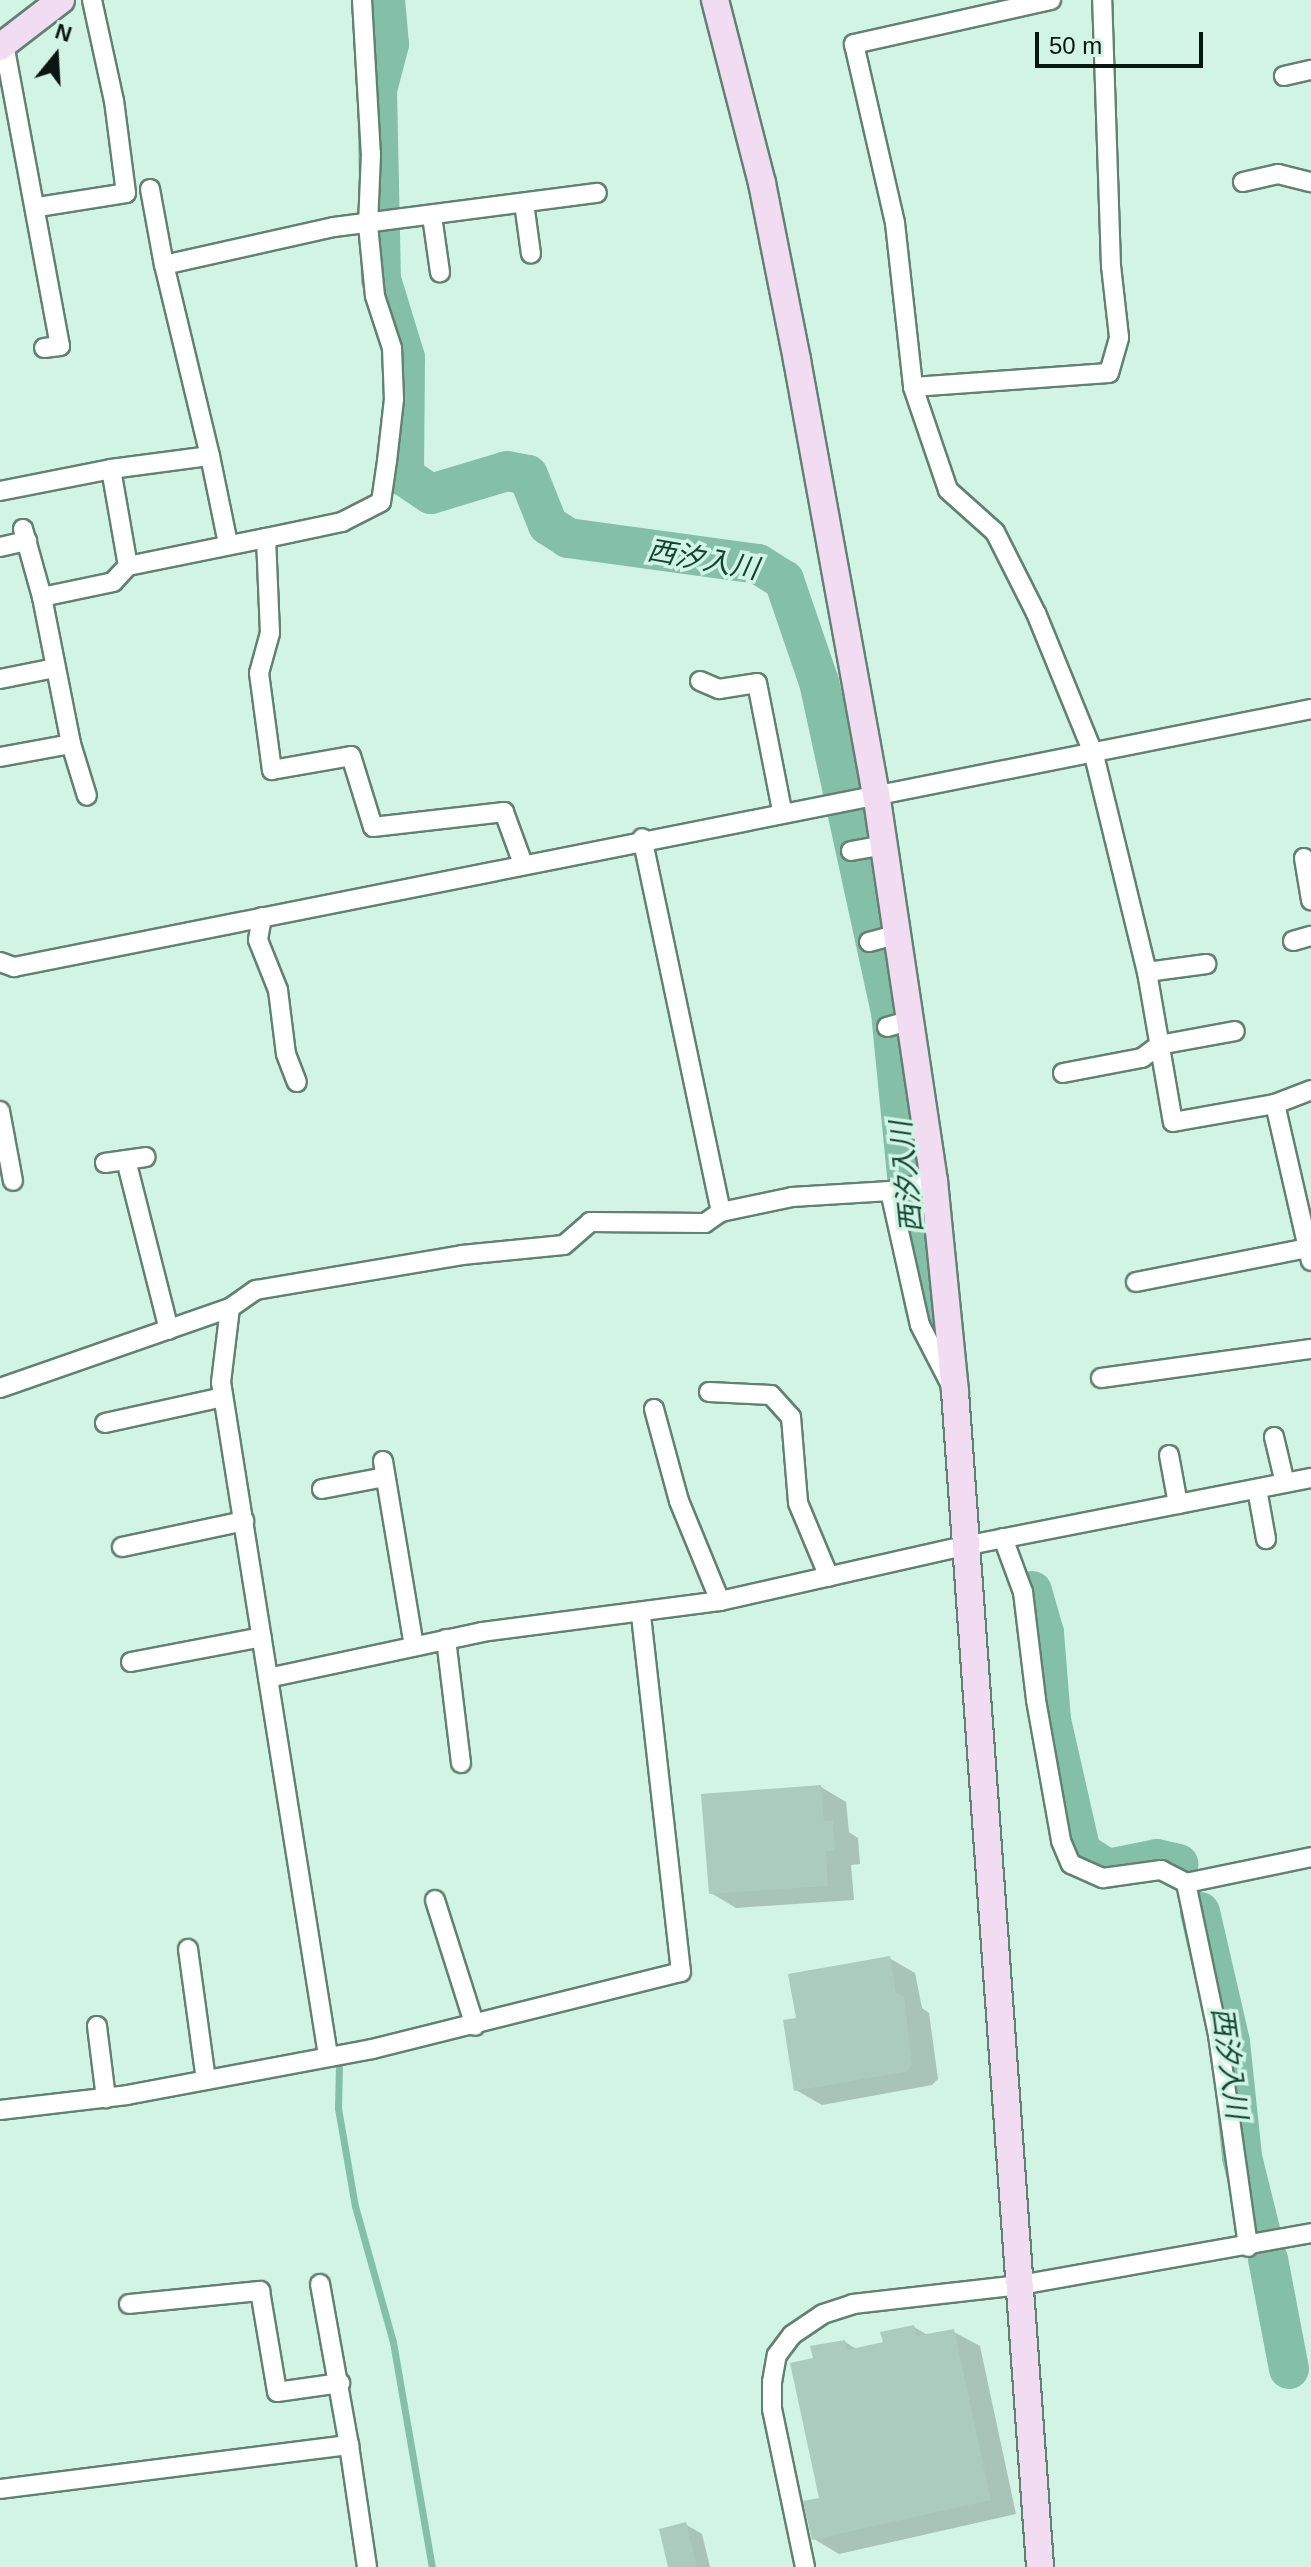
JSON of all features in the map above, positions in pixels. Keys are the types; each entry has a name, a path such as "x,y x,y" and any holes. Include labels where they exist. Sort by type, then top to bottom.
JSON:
{"street":[{"path":"61,0 2,46 38,207 52,347 79,342"},
{"path":"38,207 126,193 114,101 92,0"},
{"path":"42,597 113,582 128,566 342,522 381,502 394,399 392,348 375,296 369,225 371,154 362,0"},
{"path":"715,0 762,183 856,796 927,1182 955,1392 1040,2567"},
{"path":"1051,0 854,44 895,223 913,387 948,490 995,532 1036,613 1094,755 1147,972 1173,1122 1275,1104 1311,1090"},
{"path":"913,387 1109,373 1119,337 1111,266 1102,0"},
{"path":"1284,76 1311,70"},
{"path":"1243,182 1278,174 1311,182"},
{"path":"150,189 164,265 228,544"},
{"path":"164,265 334,227 390,223 597,193"},
{"path":"524,203 531,254"},
{"path":"432,216 440,272"},
{"path":"0,491 111,469 210,456"},
{"path":"111,469 128,566"},
{"path":"0,547 25,535 42,597 71,744 87,796"},
{"path":"266,538 270,633 259,673 272,770 351,756 373,827 504,812 523,864"},
{"path":"0,679 55,668"},
{"path":"700,681 719,689 757,683 782,810"},
{"path":"0,962 14,967 782,810 1094,755 1311,709"},
{"path":"0,757 71,744"},
{"path":"642,838 721,1212"},
{"path":"1304,858 1311,900"},
{"path":"262,917 258,940 278,990 286,1054 297,1082"},
{"path":"1147,972 1206,964"},
{"path":"1063,1073 1142,1058 1159,1045 1235,1031"},
{"path":"1136,1282 1310,1255 1275,1104"},
{"path":"0,1111 13,1181"},
{"path":"105,1163 146,1157"},
{"path":"126,1160 169,1330"},
{"path":"0,1388 230,1308 256,1290 462,1255 564,1245 590,1222 705,1223 721,1212 792,1197 894,1190 927,1182"},
{"path":"894,1190 920,1325 955,1392"},
{"path":"230,1308 223,1397 328,2055"},
{"path":"1101,1378 1311,1349"},
{"path":"709,1392 771,1395 791,1417 798,1503 829,1577"},
{"path":"105,1423 223,1397"},
{"path":"654,1409 679,1501 720,1601"},
{"path":"1274,1437 1285,1483"},
{"path":"1169,1455 1178,1504"},
{"path":"322,1489 384,1469 414,1646"},
{"path":"268,1678 446,1639 720,1601 964,1546 1311,1478"},
{"path":"1257,1489 1266,1539"},
{"path":"122,1547 244,1521"},
{"path":"1003,1538 1023,1592 1036,1700 1061,1841 1071,1864 1103,1878 1161,1870 1186,1883 1311,1857"},
{"path":"0,2110 106,2098 475,2026 681,1972 641,1614"},
{"path":"131,1662 262,1637"},
{"path":"446,1639 461,1763"},
{"path":"1186,1883 1218,2035 1248,2247"},
{"path":"435,1900 475,2026"},
{"path":"188,1949 206,2080"},
{"path":"97,2026 106,2098"},
{"path":"805,2567 772,2409 777,2355 792,2335 823,2314 853,2304 1020,2285 1248,2247 1311,2233"},
{"path":"320,2284 340,2383 367,2567"},
{"path":"129,2304 260,2291 277,2392 340,2383"},
{"path":"0,2489 349,2445"}],"building":[{"path":"821,1785 824,1821 833,1821 835,1851 826,1851 828,1886 709,1894 701,1794"},
{"path":"890,1956 896,1993 904,1996 912,2064 906,2072 794,2091 783,2020 796,2018 788,1974"},
{"path":"914,2325 916,2336 954,2329 991,2500 812,2540 803,2501 819,2498 790,2363 813,2358 810,2346 845,2340 847,2350 883,2342 880,2332"},
{"path":"686,2522 697,2567 668,2567 659,2529"}],"waterway":[{"name":"西汐入川","path":"385,0 389,44 377,90 381,279 405,358 404,476 431,494 507,471 528,475 548,525 568,538 758,564 784,580 819,682 891,1012 916,1266 925,1309"},
{"name":"西汐入川","path":"1032,1591 1044,1633 1051,1720 1081,1852 1107,1869 1157,1859 1178,1864"},
{"name":"西汐入川","path":"1200,1912 1230,2042 1242,2157 1261,2234"},
{"path":"339,2064 338,2108 355,2206 393,2342 432,2567"},
{"name":"西汐入川","path":"1268,2259 1289,2369"}]}
